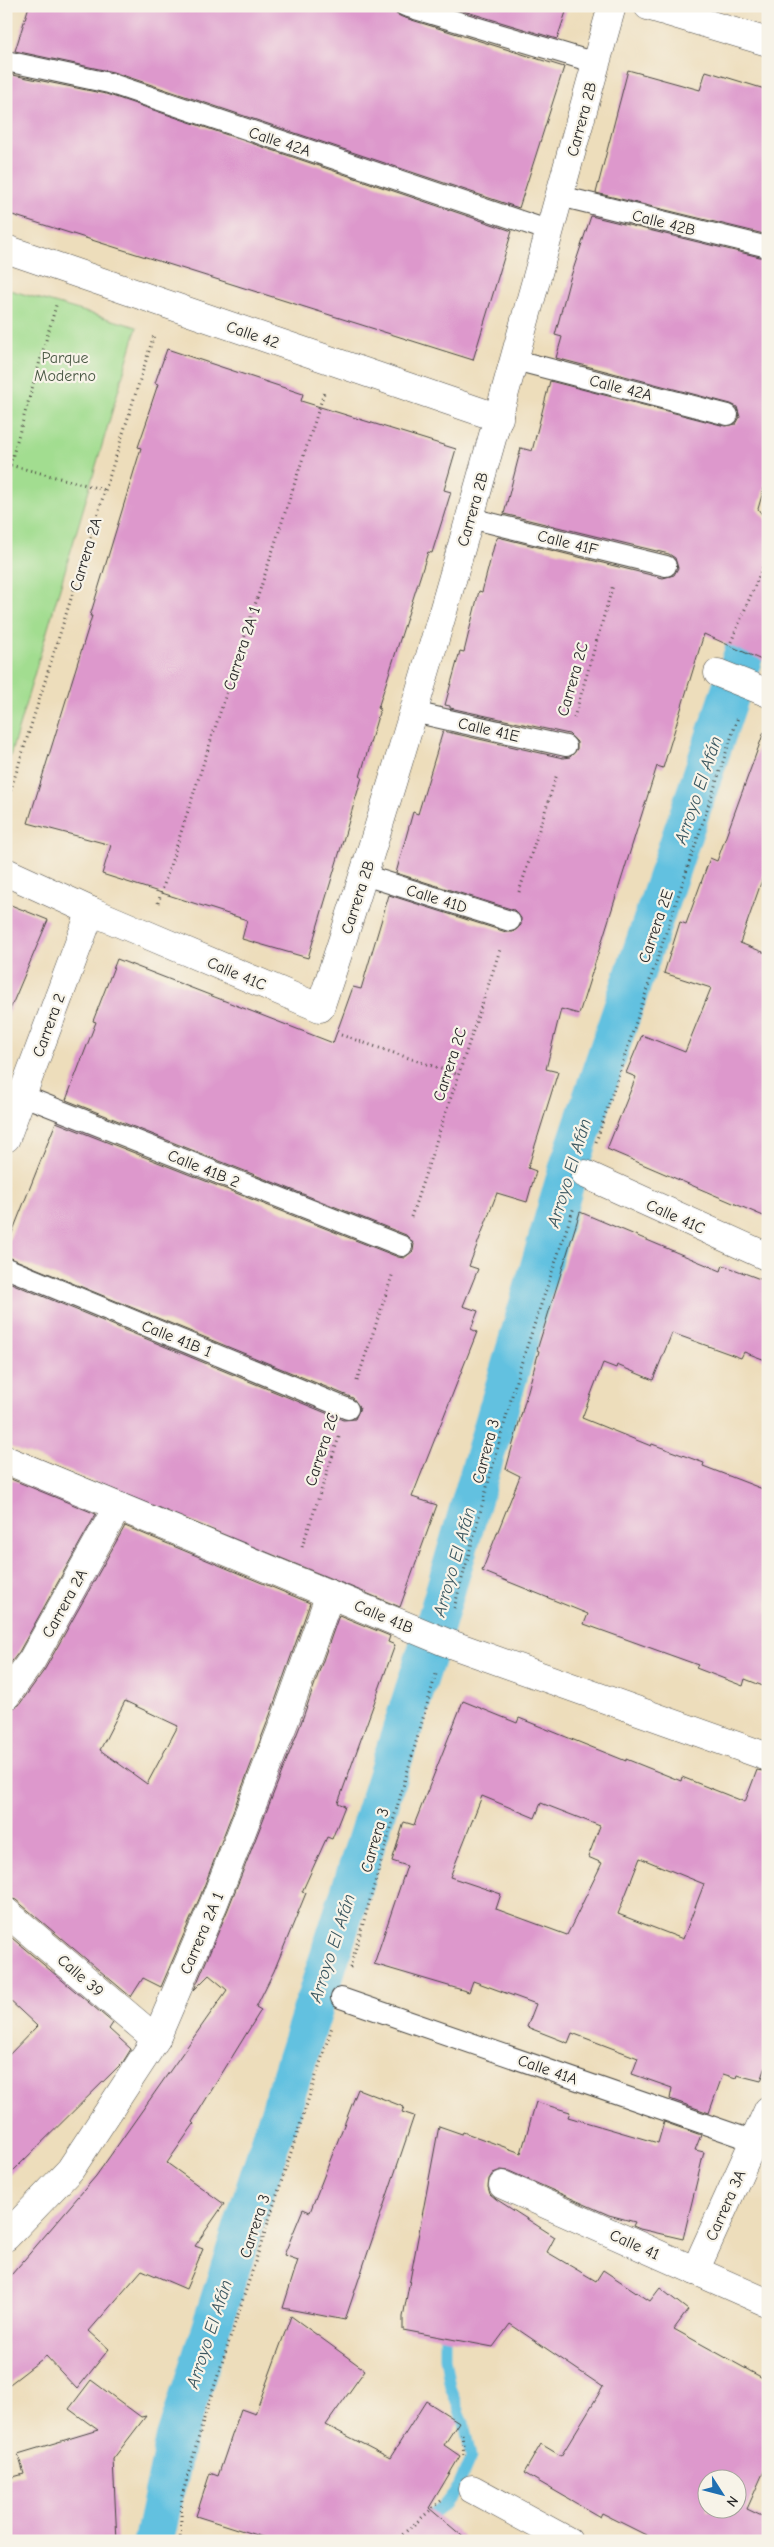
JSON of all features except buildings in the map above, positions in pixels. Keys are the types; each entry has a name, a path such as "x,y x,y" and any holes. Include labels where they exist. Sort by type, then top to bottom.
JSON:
{"street":[{"name":"Carrera 2B","path":"320,1008 364,875 470,518 612,6"},
{"path":"648,6 768,42"},
{"name":"Calle 42","path":"6,249 499,418"},
{"path":"718,673 758,689"},
{"name":"Calle 41C","path":"6,872 91,911 320,1008"},
{"name":"Carrera 2","path":"6,1138 14,1092 91,911"},
{"name":"Calle 41C","path":"585,1174 768,1257"},
{"name":"Calle 41B","path":"6,1460 445,1642 768,1757"},
{"name":"Carrera 2A","path":"6,1696 32,1660 118,1506"},
{"name":"Carrera 2A 1","path":"6,2237 70,2170 156,2039 218,1894 285,1720 330,1594"},
{"name":"Calle 39","path":"6,1912 156,2039"},
{"name":"Carrera 3A","path":"695,2271 768,2110"},
{"name":"Calle 41","path":"503,2185 768,2303"},
{"path":"472,2488 568,2541"}],"lane":[{"path":"405,6 596,63"},
{"name":"Calle 42A","path":"6,61 108,83 550,231"},
{"name":"Calle 42B","path":"560,196 768,247"},
{"name":"Calle 42A","path":"515,360 728,415"},
{"name":"Calle 41F","path":"470,518 666,566"},
{"name":"Calle 41E","path":"413,712 566,746"},
{"name":"Calle 41D","path":"364,875 510,921"},
{"name":"Calle 41B 2","path":"14,1092 402,1246"},
{"name":"Calle 41B 1","path":"6,1268 348,1409"},
{"name":"Calle 41A","path":"341,1998 754,2141"}],"path":[{"path":"66,270 8,464 105,490"},
{"name":"Carrera 2A","path":"6,805 164,303"},
{"name":"Carrera 2A 1","path":"148,935 334,362"},
{"path":"718,673 768,555"},
{"name":"Carrera 2C","path":"292,1578 510,921 566,746 622,556"},
{"name":"Carrera 2E","path":"585,1174 758,689"},
{"path":"320,1008 329,1031 459,1075"},
{"name":"Carrera 3","path":"180,2541 182,2496 205,2415 341,1998 445,1642 520,1370 585,1174"}],"green space":[{"name":"Parque Moderno","path":"6,289 137,327 6,770"}],"waterway":[{"name":"Arroyo El Afán","path":"154,2541 176,2438 432,1636 570,1164 762,600"},
{"path":"423,2521 443,2506 458,2487 471,2457 464,2423 450,2387 445,2358 445,2324"}]}
